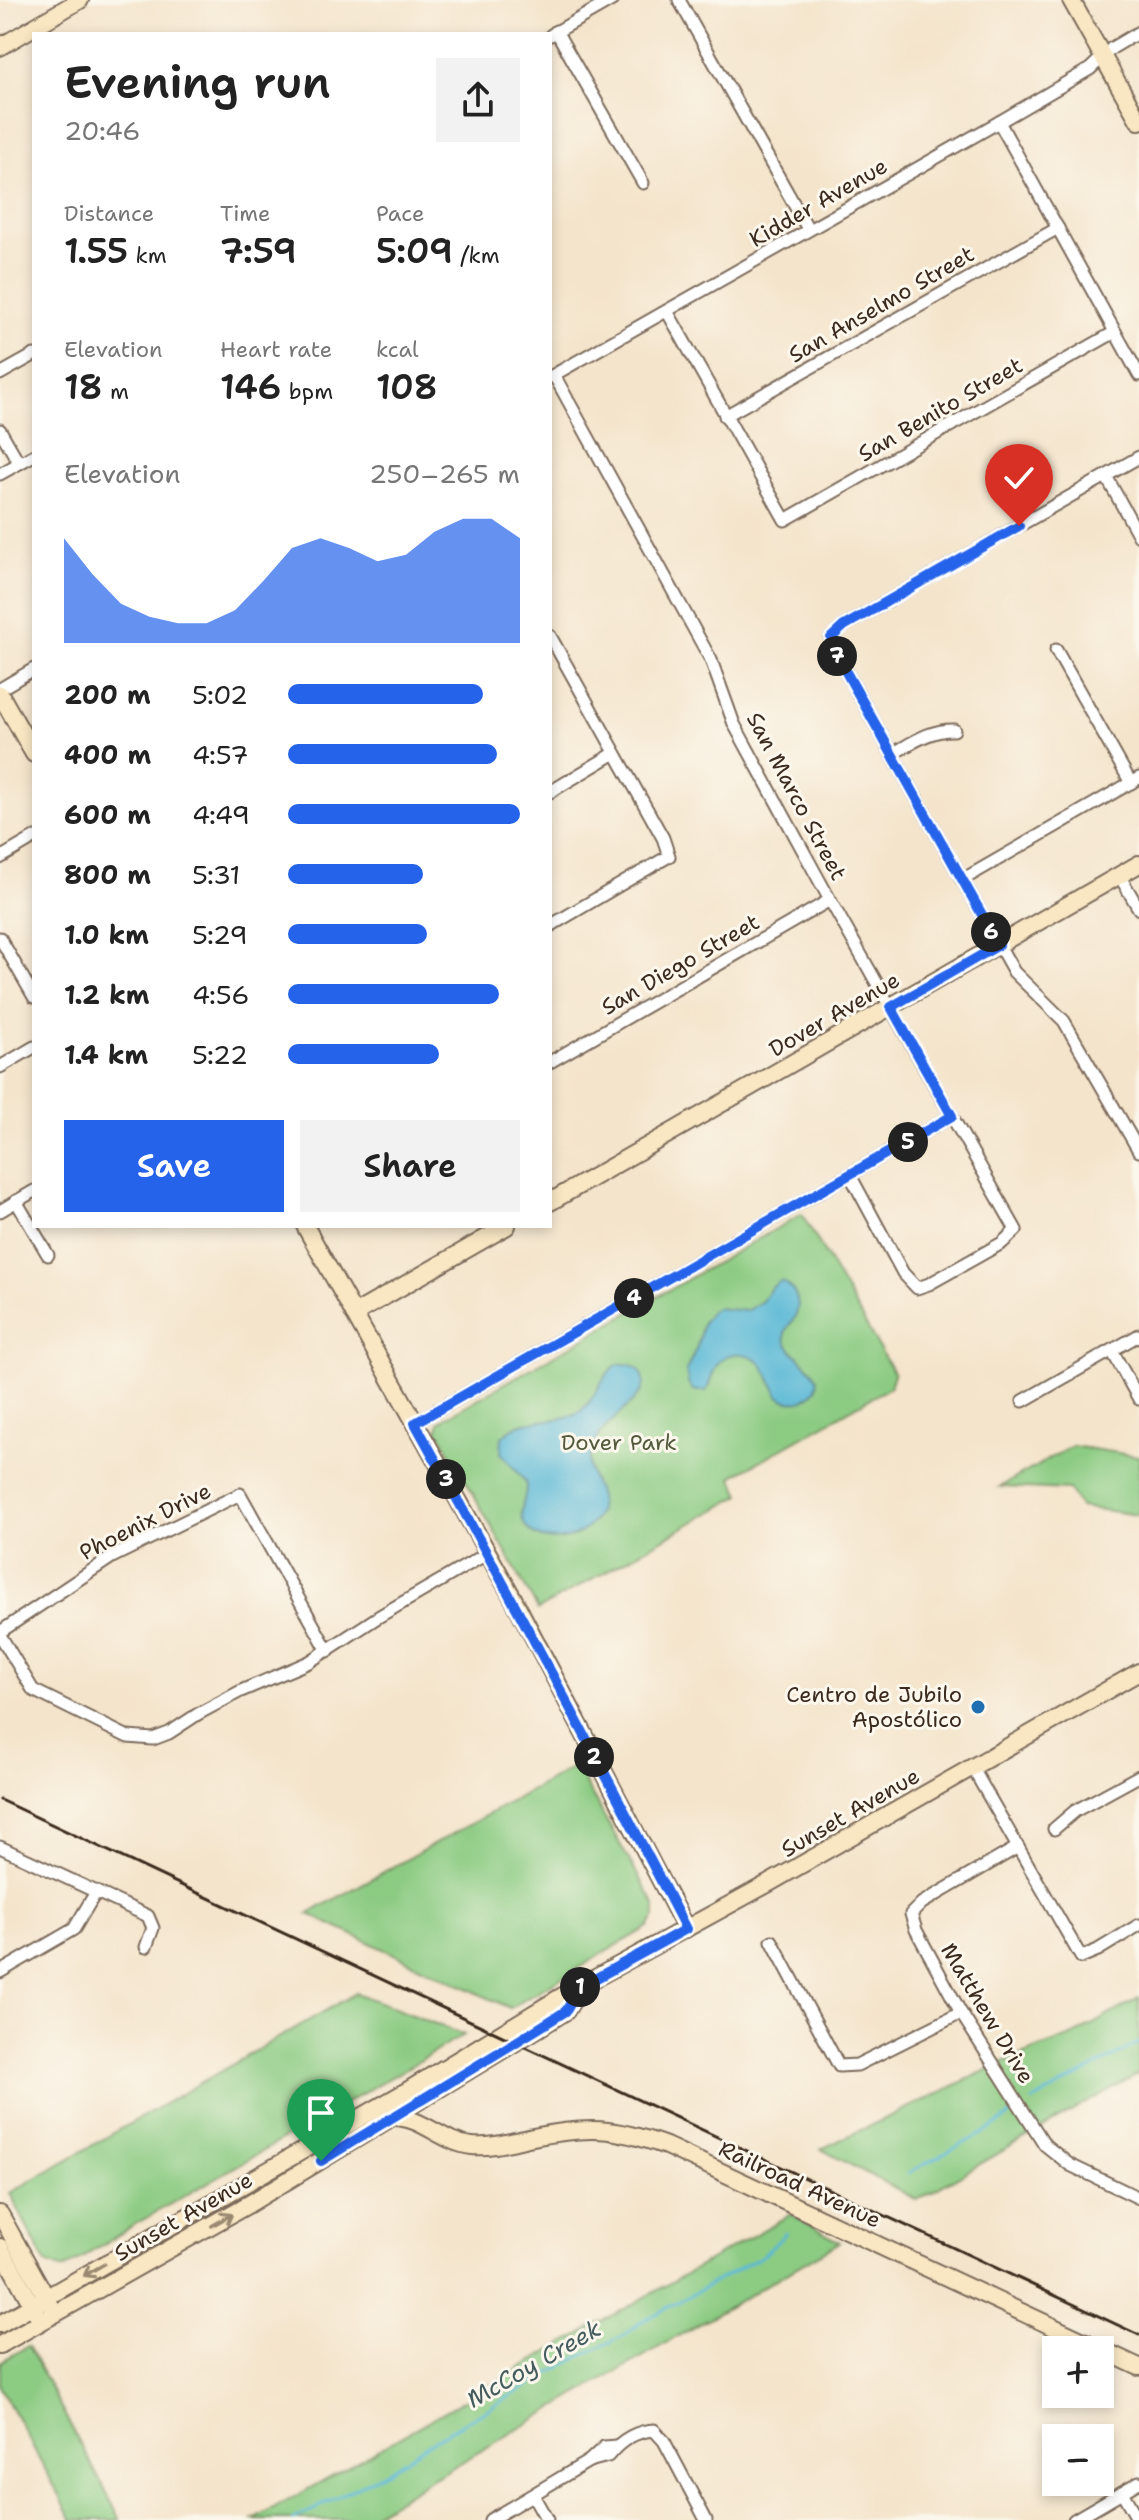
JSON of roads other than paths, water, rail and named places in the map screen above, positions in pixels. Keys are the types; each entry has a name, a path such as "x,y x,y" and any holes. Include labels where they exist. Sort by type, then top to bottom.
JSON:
{"main road":[{"path":"0,47 80,0"},
{"path":"1071,0 1138,117"},
{"path":"0,692 32,750"},
{"name":"Dover Avenue","path":"552,1201 1139,864"},
{"path":"306,1228 488,1553 686,1929"},
{"path":"354,1314 504,1228"},
{"name":"Sunset Avenue","path":"0,2324 408,2098 580,1987 1139,1672"},
{"path":"408,2098 426,2127"},
{"name":"Sunset Avenue","path":"0,2345 249,2204 392,2117 408,2098"},
{"name":"Railroad Avenue","path":"392,2117 414,2120 435,2134 471,2146 494,2145 582,2128 613,2129 638,2135 1139,2367"},
{"path":"0,2214 49,2318"},
{"path":"0,2247 40,2302"}],"street":[{"path":"612,0 553,33 643,183"},
{"path":"679,0 808,229"},
{"name":"Kidder Avenue","path":"552,376 1090,69 1112,48 1139,32"},
{"path":"999,122 1139,375"},
{"name":"San Anselmo Street","path":"725,416 1058,228"},
{"path":"667,311 725,416"},
{"name":"San Benito Street","path":"725,416 785,520 1115,332"},
{"path":"0,374 32,356"},
{"name":"San Marco Street","path":"552,376 711,660 734,724 1016,1230 1002,1243 917,1288 903,1273 850,1175"},
{"path":"0,430 19,463"},
{"path":"0,474 32,456"},
{"path":"1139,457 844,626 831,638 837,656 999,945 1024,983 1057,1011 1064,1021 1139,1151"},
{"path":"1106,476 1139,536"},
{"path":"552,640 663,838 669,856 552,925"},
{"path":"962,880 1135,780 1056,650"},
{"path":"0,692 32,670"},
{"path":"892,754 922,737 943,729 954,730"},
{"path":"552,791 615,753"},
{"path":"0,858 32,839"},
{"path":"1119,875 1139,909"},
{"name":"San Diego Street","path":"552,1061 830,900"},
{"path":"0,938 32,994"},
{"path":"0,1067 32,1048"},
{"path":"415,1423 952,1116"},
{"path":"0,1211 32,1192"},
{"path":"16,1201 48,1255"},
{"path":"1023,1401 1139,1335"},
{"path":"1112,1351 1139,1399"},
{"name":"Phoenix Drive","path":"328,1651 240,1494 112,1557 0,1633 33,1690 128,1737 153,1739 241,1691 309,1662 328,1651 378,1617 488,1553"},
{"path":"972,1767 1081,1957 1139,1925"},
{"path":"1054,1829 1075,1811 1139,1776"},
{"path":"0,1847 148,1916 153,1928 146,1947"},
{"name":"Matthew Drive","path":"1018,1847 922,1903 911,1914 916,1930 961,2013 1045,2145 1070,2165 1137,2193"},
{"path":"0,1972 74,1929 96,1892"},
{"path":"772,1941 839,2066 857,2065 961,2013"},
{"path":"490,2520 589,2461 608,2456 616,2446 641,2431 654,2430 664,2441 706,2520"},
{"path":"1074,2520 1139,2482"},
{"path":"1122,2492 1138,2520"},
{"path":"533,2495 547,2520"}],"water":[{"path":"781,1281 790,1287 797,1301 795,1317 785,1333 786,1342 815,1375 817,1383 814,1392 801,1401 785,1400 776,1391 759,1361 741,1354 729,1355 719,1362 706,1391 694,1391 688,1383 686,1371 697,1347 703,1322 710,1312 716,1308 746,1311 762,1301 771,1288"},
{"path":"618,1364 636,1368 642,1374 644,1383 638,1396 602,1432 591,1452 590,1471 599,1500 595,1519 588,1527 568,1538 557,1540 536,1536 522,1517 526,1482 501,1453 502,1437 509,1430 526,1423 564,1418 581,1410"}],"waterway":[{"path":"1033,2101 1139,2043"},
{"path":"908,2173 991,2129 1010,2115"},
{"name":"McCoy Creek","path":"294,2520 389,2470 437,2438 764,2255 786,2233"}],"railway":[{"path":"0,1800 1139,2335"}],"place":[{"name":"Centro de Jubilo Apostólico","path":"978,1707"}],"park label":[{"name":"Dover Park","path":"619,1442"}]}
